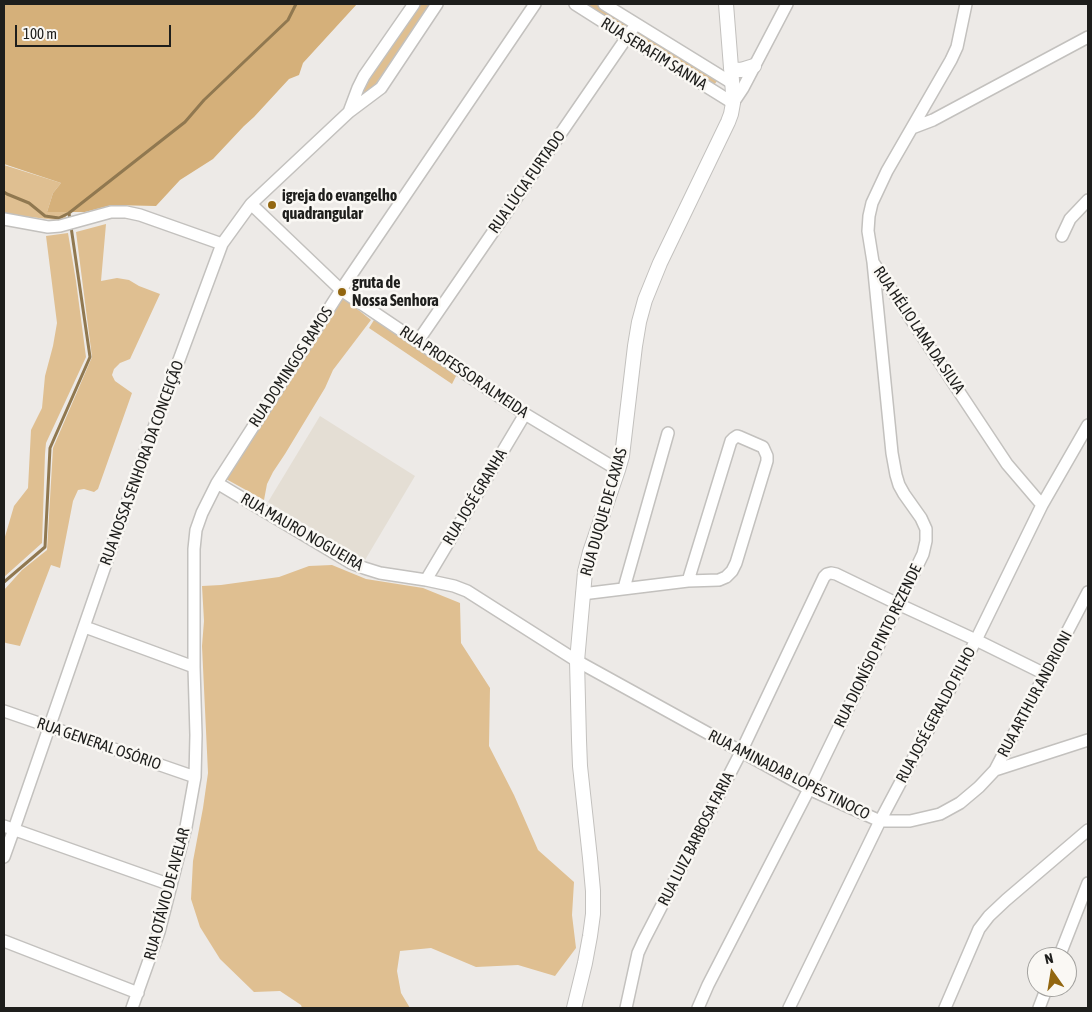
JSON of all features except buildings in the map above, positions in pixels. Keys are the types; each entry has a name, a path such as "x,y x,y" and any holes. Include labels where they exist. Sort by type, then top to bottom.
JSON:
{"street":[{"name":"RUA NOSSA SENHORA DA CONCEIÇÃO","path":"349,112 364,76 414,4"},
{"name":"RUA NOSSA SENHORA DA CONCEIÇÃO","path":"4,857 9,827 49,727 139,468 222,244 251,204 349,112 381,88 437,4"},
{"name":"RUA DOMINGOS RAMOS","path":"195,777 194,549 196,530 202,513 217,483 341,290 535,4"},
{"name":"RUA SERAFIM SANNA","path":"575,4 733,103"},
{"name":"RUA SERAFIM SANNA","path":"604,4 636,24 731,76"},
{"name":"RUA DUQUE DE CAXIAS","path":"574,1008 593,914 593,891 580,766 577,661 585,572 618,470 624,437 634,346 645,300 660,263 728,122 733,103 726,4"},
{"path":"733,103 743,88 787,4"},
{"name":"RUA HÉLIO LANA DA SILVA","path":"966,4 957,47 887,171 872,203 868,216 868,231 873,262 1007,464 1042,505"},
{"name":"RUA LÚCIA FURTADO","path":"418,341 636,24"},
{"path":"912,128 933,120 1088,37"},
{"path":"731,76 741,70 754,66"},
{"path":"1062,236 1070,219 1088,200"},
{"name":"RUA PROFESSOR ALMEIDA","path":"251,204 341,290 525,414 618,470"},
{"path":"4,219 48,227 60,226 111,212 126,212 140,215 222,244"},
{"name":"RUA DIONÍSIO PINTO REZENDE","path":"698,1008 810,789 923,554 926,529 899,485 892,453 873,262"},
{"name":"RUA JOSÉ GRANHA","path":"426,580 525,414"},
{"name":"RUA JOSÉ GERALDO FILHO","path":"789,1008 880,821 976,640 1042,505 1088,425"},
{"path":"624,588 668,433"},
{"path":"582,594 688,581 720,580 726,577 736,563 767,461 764,447 737,436 731,441 688,581"},
{"name":"RUA MAURO NOGUEIRA","path":"217,483 351,563 380,573 426,580 467,591 577,661"},
{"name":"RUA LUIZ BARBOSA FARIA","path":"626,1008 638,954 644,940 741,752 824,577 831,573 836,574 898,604"},
{"name":"RUA ARTHUR ANDRIONI","path":"995,770 1088,592"},
{"path":"898,604 1045,674"},
{"path":"84,626 194,667"},
{"name":"RUA AMINADAB LOPES TINOCO","path":"577,661 810,789 880,821 910,821 940,814 960,803 995,770 1088,740"},
{"name":"RUA GENERAL OSÓRIO","path":"4,711 195,777"},
{"name":"RUA OTÁVIO DE AVELAR","path":"132,1008 158,932 171,885 186,827 195,777"},
{"path":"9,827 171,885"},
{"path":"945,1008 979,929 989,916 1088,830"},
{"path":"1063,947 1088,883"},
{"path":"4,941 138,993"}],"shaded area":[{"path":"4,4 357,4 303,63 299,75 289,79 213,159 180,180 156,206 112,205 85,212 47,212 53,193 61,183 4,164"},
{"path":"416,4 429,4 407,41 371,92 354,104 364,80"},
{"path":"579,4 600,4 634,24 626,34"},
{"path":"637,27 719,78 712,88 631,37"},
{"path":"4,165 61,183 53,193 47,212 68,212 64,221 4,213"},
{"path":"106,224 101,281 117,278 129,280 160,294 130,359 120,363 114,369 112,375 115,381 132,393 98,489 94,492 84,489 78,490 73,501 60,568 51,565 20,646 6,643 4,642 4,590 22,570 47,550 53,448 92,357 76,232"},
{"path":"68,233 86,357 46,443 42,543 4,577 4,540 14,506 28,488 31,430 42,408 45,376 57,323 46,236"},
{"path":"342,297 371,320 333,370 325,388 273,472 267,484 264,500 226,479"},
{"path":"374,320 393,329 458,372 452,384 369,328"},
{"path":"320,416 415,476 365,560 268,502"},
{"path":"332,565 366,579 423,588 460,603 461,643 490,688 489,746 514,795 538,850 574,882 572,915 576,948 555,976 518,965 476,967 431,948 400,951 397,971 401,993 410,1008 302,1008 301,1005 280,991 254,992 220,959 200,927 191,899 193,861 208,773 202,646 204,621 202,586 279,577 309,566"}],"waterway":[{"path":"4,582 45,547 50,448 90,357 69,213 185,122 204,100 288,20 296,4"},
{"path":"4,192 29,203 45,216 59,218 69,213"}],"place":[{"name":"igreja do evangelho quadrangular","path":"272,205"},
{"name":"gruta de Nossa Senhora","path":"342,292"}]}
